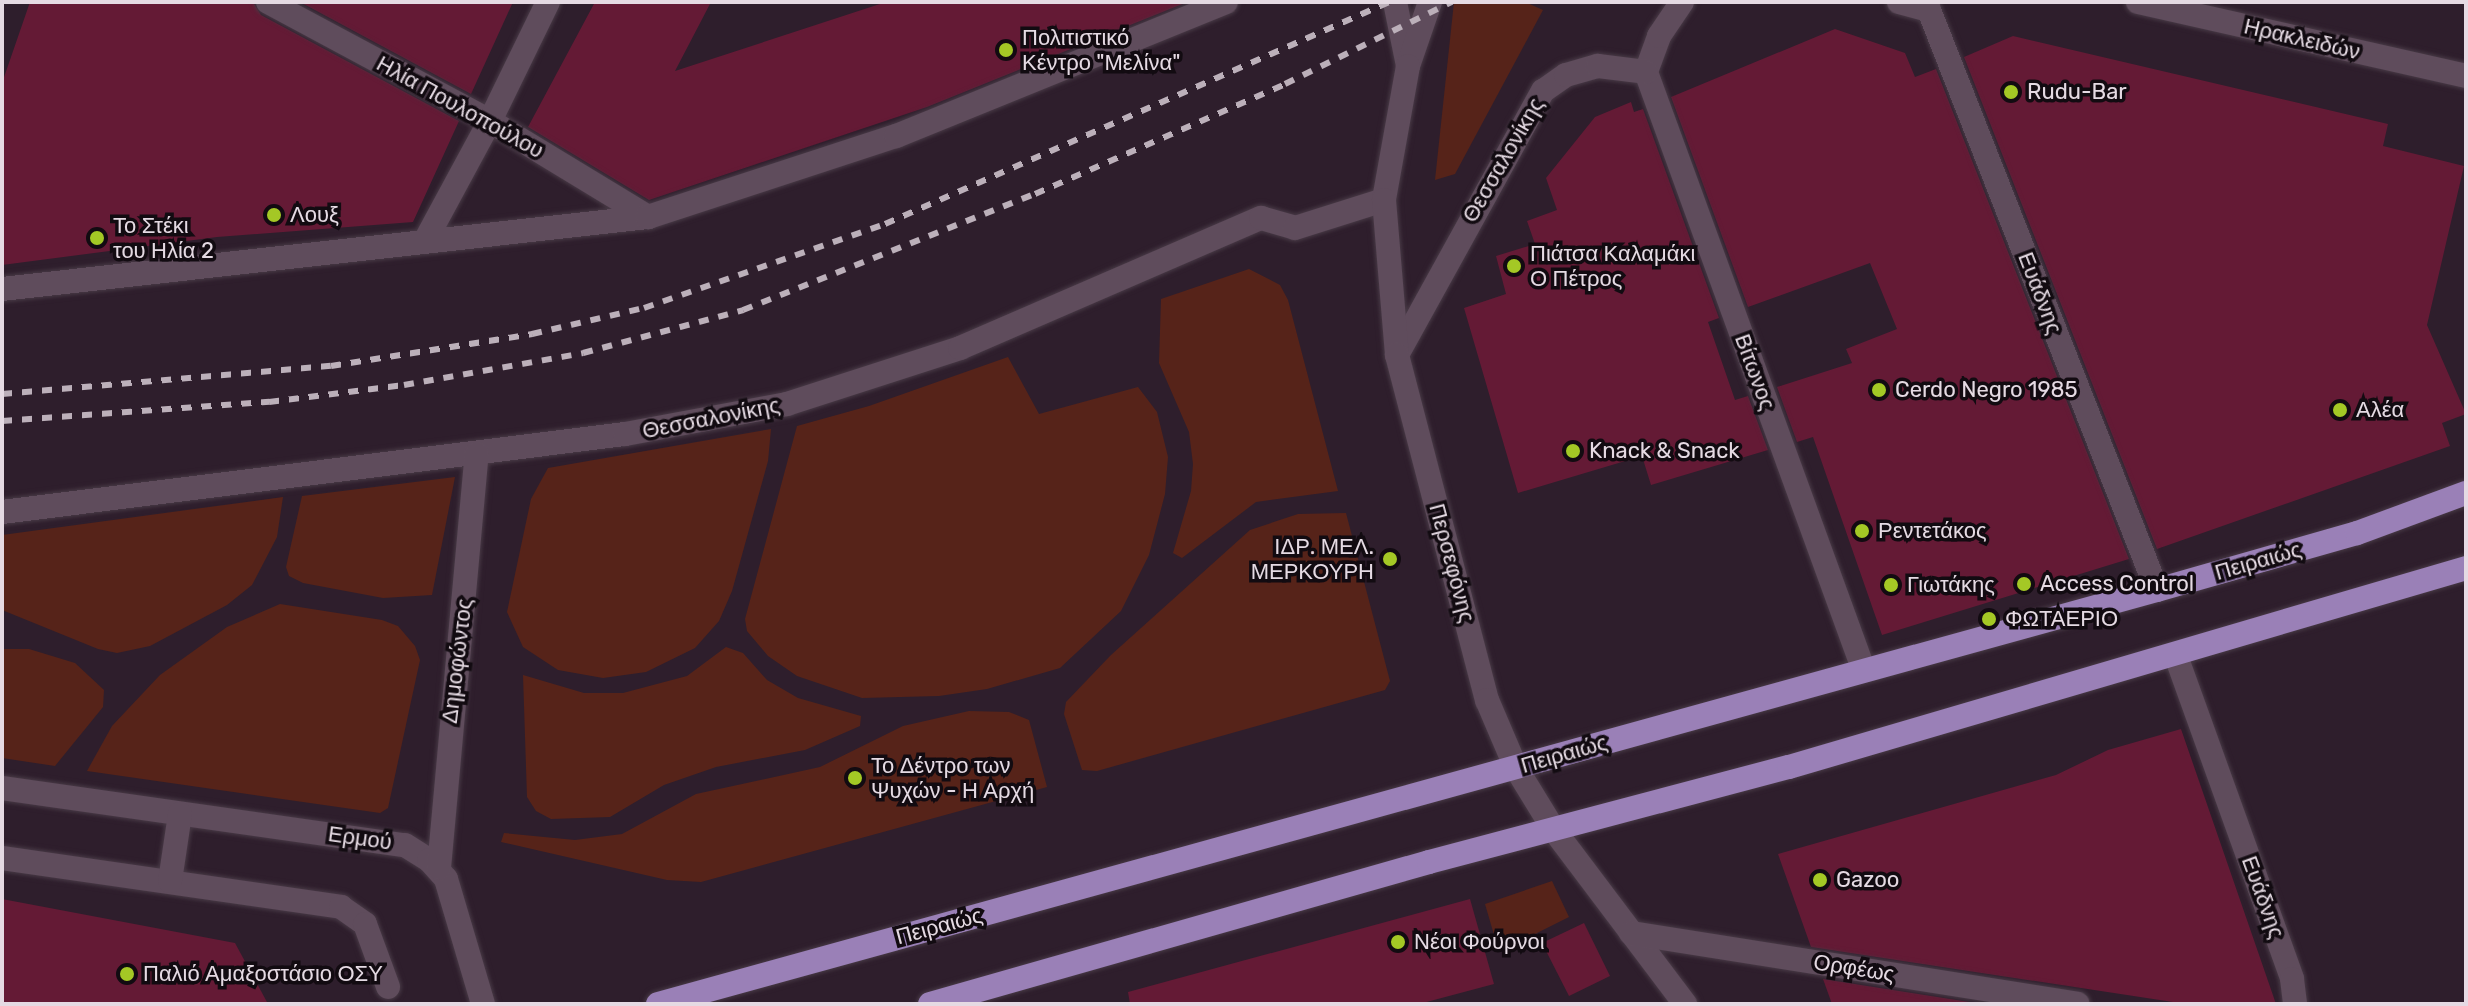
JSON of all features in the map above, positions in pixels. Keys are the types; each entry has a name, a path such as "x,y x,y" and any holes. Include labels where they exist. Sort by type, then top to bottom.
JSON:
{"main road":[{"name":"Πειραιώς","path":"658,1004 2157,590 2357,533 2466,493"},
{"path":"930,1004 2176,656 2466,568"}],"street":[{"name":"Ηλία Πουλοπούλου","path":"268,2 490,121 648,217"},
{"path":"425,241 490,121 548,2"},
{"path":"2,289 648,217 896,136 1226,2"},
{"path":"1395,2 1408,66"},
{"path":"1408,66 1430,2"},
{"path":"1646,72 1659,36 1682,2"},
{"path":"1899,2 1935,6"},
{"name":"Ηρακλειδών","path":"2138,2 2466,76"},
{"name":"Ευάδνης","path":"1935,6 2157,590"},
{"name":"Περσεφόνης","path":"1408,66 1384,200 1397,355 1487,700 1516,768 1554,830 1685,1004"},
{"name":"Θεσσαλονίκης","path":"1397,355 1515,132 1543,91 1566,75 1598,66 1646,72"},
{"name":"Βίτωνος","path":"1646,72 1864,671"},
{"name":"Θεσσαλονίκης","path":"2,512 477,454 735,416 852,386 1040,317 1261,218 1295,228 1384,200"},
{"name":"Δημοφώντος","path":"439,868 477,454"},
{"name":"Ευάδνης","path":"2176,656 2292,979 2295,1004"},
{"name":"Ερμού","path":"2,788 392,842 439,868"},
{"path":"170,881 180,814"},
{"path":"2,858 170,881 355,913 365,924 388,987"},
{"path":"439,868 483,1004"},
{"name":"Ορφέως","path":"1631,933 2077,1004"}],"shaded area":[{"path":"1454,2 1525,2 1543,10 1455,174 1435,180"},
{"path":"1249,269 1280,285 1288,300 1338,491 1256,502 1182,558 1173,553 1191,491 1193,464 1189,432 1159,363 1161,299"},
{"path":"1008,357 1039,414 1138,387 1157,412 1168,457 1165,494 1149,555 1121,611 1060,668 987,689 939,696 862,698 797,676 768,656 747,631 745,619 797,426 869,406"},
{"path":"771,429 768,461 732,591 719,621 695,648 646,672 603,678 558,670 523,647 507,612 531,499 548,468"},
{"path":"455,477 432,595 383,598 303,583 289,576 286,567 302,496"},
{"path":"283,497 277,537 252,585 227,605 150,646 117,653 98,649 2,610 2,535"},
{"path":"1346,513 1390,681 1385,690 1097,771 1082,770 1064,714 1066,702 1111,655 1250,530 1298,514"},
{"path":"280,604 382,620 398,626 415,646 420,660 388,808 380,813 87,771 112,726 160,675 227,627"},
{"path":"726,647 743,653 767,680 798,698 861,716 860,726 805,750 716,767 664,785 610,817 551,819 536,811 527,797 523,675 584,693 623,693 687,676"},
{"path":"2,649 29,649 75,663 104,690 103,707 55,766 2,758"},
{"path":"969,711 1009,712 1029,720 1047,787 701,882 667,880 501,842 504,833 575,840 622,834 696,794 820,767 903,726"},
{"path":"1552,881 1569,917 1499,952 1485,904"}],"building":[{"path":"30,2 253,2 261,15 459,121 413,222 217,237 2,265 2,83"},
{"path":"300,2 513,2 471,94"},
{"path":"595,2 711,2 675,71 886,2 1185,3 927,107 649,200 528,127"},
{"path":"1835,29 1905,53 1915,77 1936,69 2129,559 1882,635 1813,437 1797,442 1777,387 1852,363 1846,349 1897,329 1870,263 1748,307 1671,97"},
{"path":"2013,36 2388,124 2383,146 2464,166 2427,325 2466,414 2442,423 2450,446 2157,549 1964,57"},
{"path":"1631,102 1634,112 1643,109 1719,318 1708,322 1735,400 1748,396 1768,450 1651,485 1642,456 1518,493 1464,308 1506,294 1496,256 1535,244 1527,221 1557,210 1546,178 1595,117"},
{"path":"2181,729 2276,1004 2186,1004 1811,947 1778,854 2056,775 2108,750"},
{"name":"Παλιό Αμαξοστάσιο ΟΣΥ","path":"2,899 235,943 268,1004 2,1004"},
{"name":"Νέοι Φούρνοι","path":"1470,899 1494,984 1419,1004 1130,1004 1128,992"},
{"path":"1584,923 1610,976 1569,996 1542,943"},
{"path":"1823,979 1982,1004 1832,1004"}],"railway":[{"path":"2,394 331,366 532,334 644,308 885,224 1389,2"},
{"path":"2,421 269,402 404,385 583,353 743,310 1035,194 1285,84 1452,2"}],"place":[{"name":"Πολιτιστικό Κέντρο \"Μελίνα\"","path":"1006,50"},
{"name":"Rudu-Bar","path":"2011,92"},
{"name":"Λουξ","path":"274,215"},
{"name":"Το Στέκι του Ηλία 2","path":"97,238"},
{"name":"Πιάτσα Καλαμάκι Ο Πέτρος","path":"1514,266"},
{"name":"Cerdo Negro 1985","path":"1879,390"},
{"name":"Αλέα","path":"2340,410"},
{"name":"Knack & Snack","path":"1573,451"},
{"name":"Ρεντετάκος","path":"1862,531"},
{"name":"ΙΔΡ. ΜΕΛ. ΜΕΡΚΟΥΡΗ","path":"1390,559"},
{"name":"Access Control","path":"2024,584"},
{"name":"Γιωτάκης","path":"1891,585"},
{"name":"ΦΩΤΑΕΡΙΟ","path":"1989,619"},
{"name":"Το Δέντρο των Ψυχών - Η Αρχή","path":"855,778"},
{"name":"Gazoo","path":"1820,880"},
{"name":"Νέοι Φούρνοι","path":"1398,942"},
{"name":"Παλιό Αμαξοστάσιο ΟΣΥ","path":"127,974"}]}
